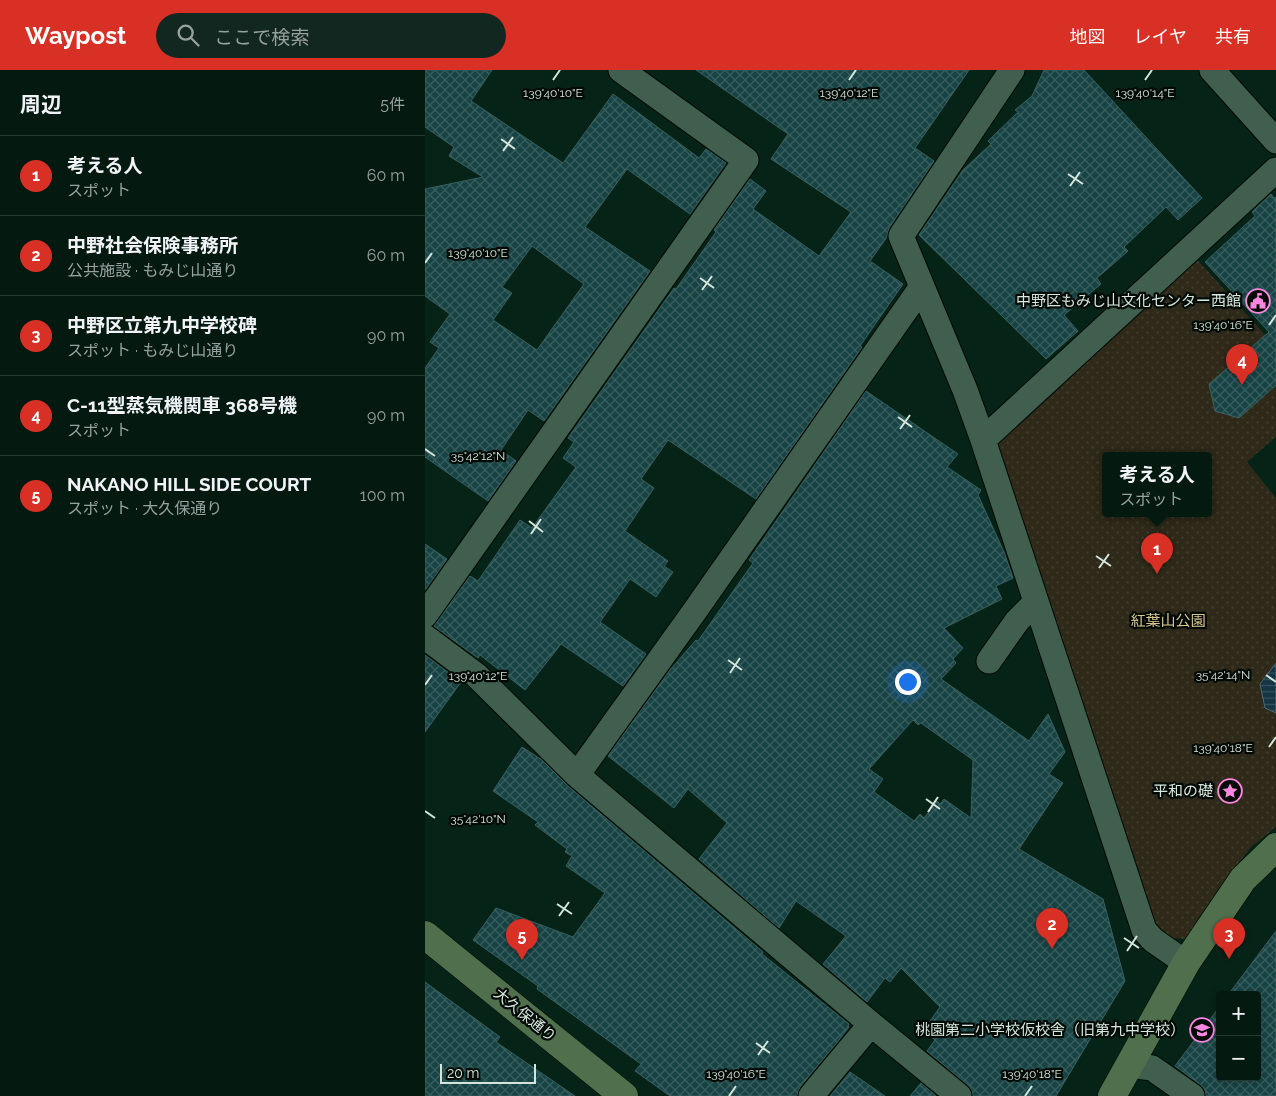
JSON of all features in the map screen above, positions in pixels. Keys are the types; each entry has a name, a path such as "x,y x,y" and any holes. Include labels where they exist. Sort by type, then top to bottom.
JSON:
{"street":[{"path":"425,615 747,160 621,70"},
{"path":"1012,70 901,236 965,390 983,440 1144,930 1153,940 1186,963"},
{"path":"1213,70 1276,141"},
{"path":"983,440 1276,170"},
{"path":"577,775 694,612 921,288"},
{"path":"989,661 1017,621 1036,602"},
{"path":"425,637 476,676 577,775 959,1096"},
{"path":"1112,1096 1131,1065 1186,963 1243,879 1276,846"},
{"name":"大久保通り","path":"425,935 624,1096"},
{"path":"811,1096 871,1024"},
{"path":"1131,1065 1152,1068 1192,1096"}],"green space":[{"name":"紅葉山公園","path":"1195,257 1276,347 1276,437 1247,462 1276,498 1276,827 1251,847 1219,888 1185,939 1153,936 998,448 1000,438"}],"water":[{"path":"1276,663 1276,713 1265,708 1260,684"}],"building":[{"path":"425,70 492,70 471,101 563,163 613,94 699,158 706,149 726,163 690,214 627,169 585,227 650,271 544,421 528,410 501,450 516,461 488,501 425,457 425,368 439,348 430,342 450,314 425,296 425,189 483,177 449,156 454,147 425,127","holes":["532,246 584,284 537,350 493,320 512,293 502,287"]},
{"path":"696,70 969,70 915,148 934,161 889,228 887,237 870,261 903,284 860,346 862,347 756,499 668,440 641,479 654,488 625,531 668,561 664,566 673,572 656,597 630,579 600,622 646,654 623,686 561,644 525,690 480,655 478,658 434,626 470,576 478,581 520,520 532,528 576,467 563,458 574,442 568,438 674,288 676,289 750,179 766,191 753,209 819,256 851,212 771,159 788,134"},
{"path":"1044,70 1084,70 1202,198 1178,220 1166,207 1124,247 1128,251 1097,278 1101,284 1064,315 1078,331 1046,359 919,235 963,170 991,144 988,141 1018,112 1015,110 1032,96"},
{"path":"1271,194 1274,198 1276,197 1276,385 1239,418 1215,411 1209,384 1269,332 1205,262 1255,216 1252,212"},
{"path":"866,391 958,454 947,467 981,490 978,495 1004,552 1013,578 996,586 1002,599 944,628 963,648 953,659 956,663 941,679 1029,741 1048,714 1065,752 1049,774 1063,783 1019,849 1103,899 1125,981 1056,1096 973,1096 972,1090 968,1085 927,1051 935,1040 923,1031 940,1007 901,968 890,982 885,978 867,1002 823,964 846,936 796,901 779,928 699,859 727,823 688,789 674,808 608,756 670,670 696,640 698,641 753,563 749,560","holes":["913,720 918,725 921,723 973,760 971,818 944,799 940,804 937,801 924,818 920,814 914,821 874,792 883,779 869,769"]},
{"path":"425,544 447,559 425,590"},
{"path":"425,655 461,682 425,732"},
{"path":"522,747 542,760 568,786 763,952 762,954 849,1024 849,1027 839,1040 800,1087 797,1096 670,1096 635,1071 641,1064 537,989 538,986 473,940 496,908 573,937 605,893 566,866 572,856 565,852 567,849 535,825 538,822 493,791"},
{"path":"1276,931 1276,1096 1206,1096 1205,1090 1201,1085 1175,1066 1216,1011 1216,1081 1261,1081 1261,991 1231,991"},
{"path":"425,982 500,1037 496,1042 575,1096 425,1096"},
{"path":"850,1072 885,1096 830,1096"},
{"path":"921,1083 936,1096 910,1096"}],"place":[{"name":"中野区もみじ山文化センター西館","path":"1258,301"},
{"name":"C-11型蒸気機関車 368号機","path":"1242,385"},
{"name":"考える人","path":"1157,574"},
{"name":"平和の礎","path":"1230,791"},
{"name":"中野社会保険事務所","path":"1052,949"},
{"name":"中野区立第九中学校碑","path":"1229,959"},
{"name":"NAKANO HILL SIDE COURT","path":"522,960"},
{"name":"桃園第二小学校仮校舎（旧第九中学校）","path":"1202,1030"}]}
